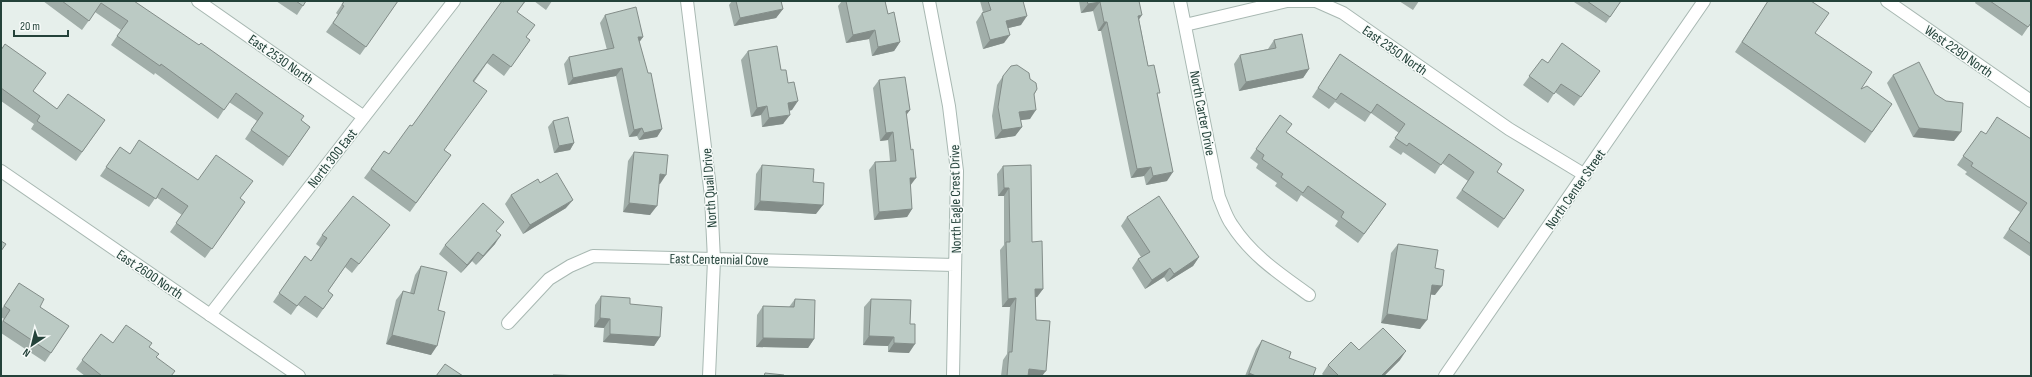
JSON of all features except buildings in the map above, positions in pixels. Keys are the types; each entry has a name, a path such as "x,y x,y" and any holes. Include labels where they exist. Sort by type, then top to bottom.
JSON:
{"street":[{"name":"East 2530 North","path":"198,1 364,117"},
{"name":"North 300 East","path":"210,315 454,1"},
{"name":"North Quail Drive","path":"687,1 705,135 711,196 714,260 709,376"},
{"name":"North Eagle Crest Drive","path":"929,1 955,144 957,171 953,376"},
{"name":"North Carter Drive","path":"1180,1 1219,197 1231,224 1248,248 1269,267 1310,295"},
{"name":"East 2350 North","path":"1185,25 1287,1 1316,1 1343,13 1509,129 1585,175"},
{"name":"North Center Street","path":"1445,376 1704,1"},
{"name":"West 2290 North","path":"1887,1 2031,101"},
{"name":"East 2600 North","path":"1,171 299,376"},
{"name":"East Centennial Cove","path":"508,324 549,278 570,266 593,256 955,265"}]}
